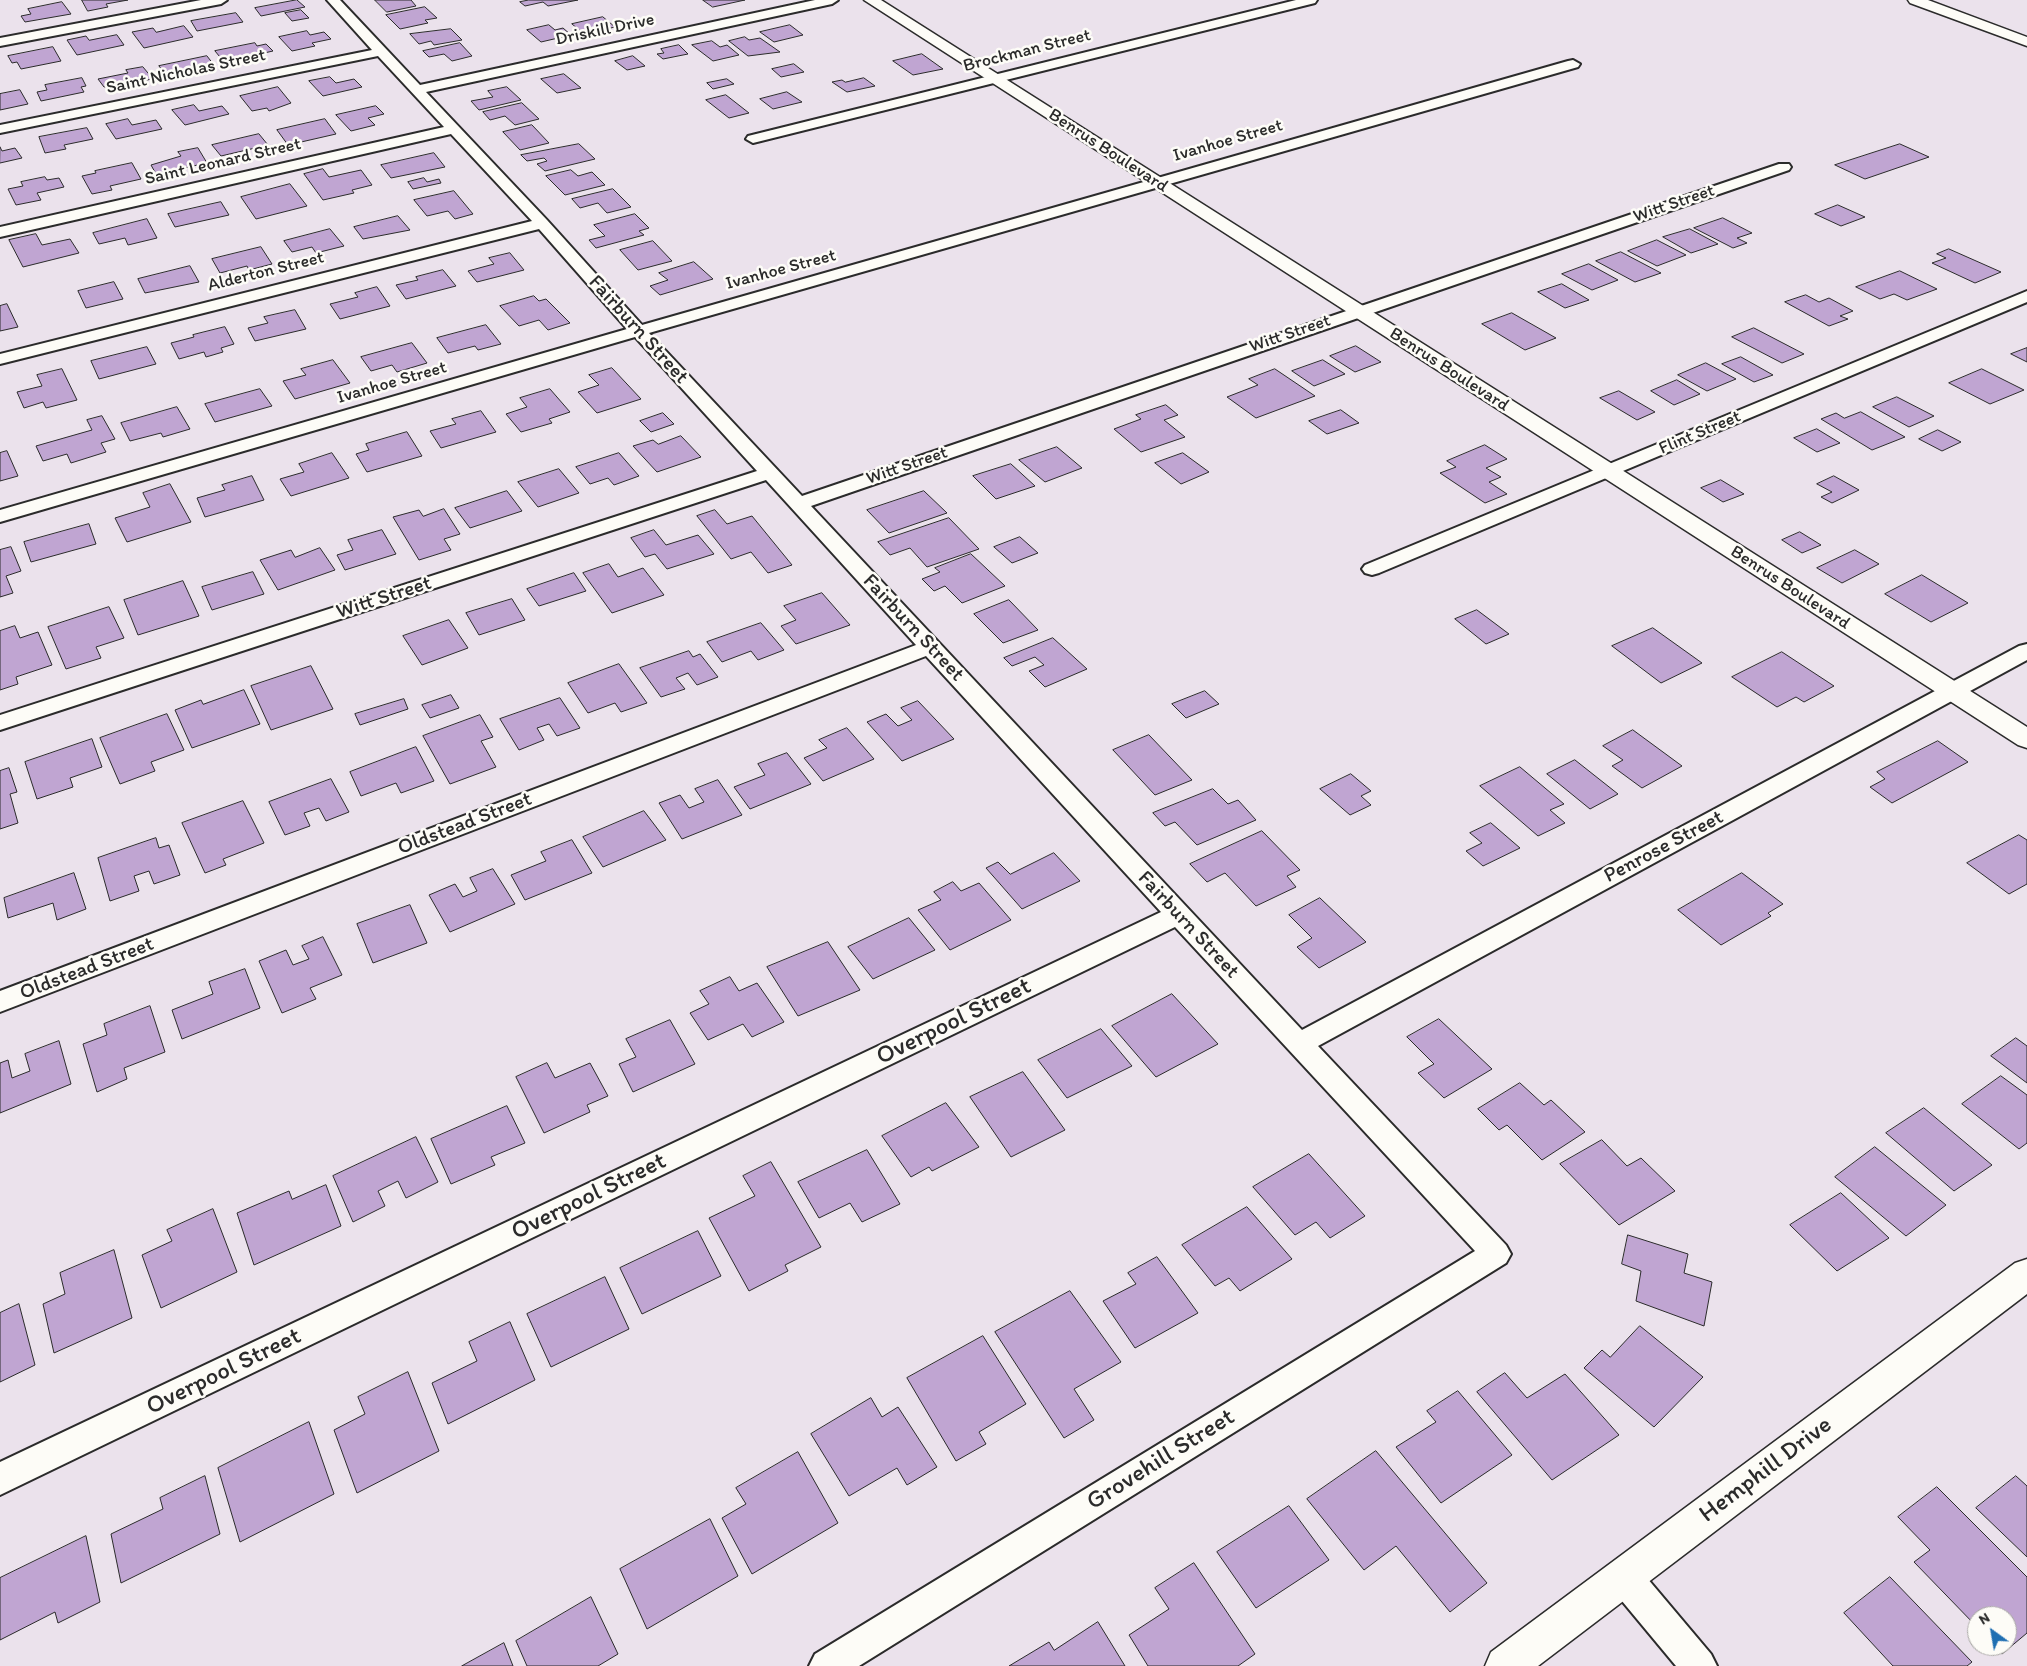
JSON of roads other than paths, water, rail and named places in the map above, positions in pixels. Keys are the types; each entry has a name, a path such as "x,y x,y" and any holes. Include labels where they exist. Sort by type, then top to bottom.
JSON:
{"street":[{"path":"0,42 222,0"},
{"name":"Fairburn Street","path":"332,0 542,223 769,473 1178,915 1496,1254"},
{"name":"Driskill Drive","path":"415,90 832,0"},
{"name":"Benrus Boulevard","path":"872,0 2027,739"},
{"name":"Brockman Street","path":"753,139 1311,0"},
{"path":"1915,0 2027,42"},
{"name":"Saint Nicholas Street","path":"0,129 380,52"},
{"name":"Ivanhoe Street","path":"0,516 1156,182 1573,64"},
{"name":"Saint Leonard Street","path":"0,232 454,128"},
{"name":"Witt Street","path":"798,504 1358,311 1784,167"},
{"name":"Alderton Street","path":"0,359 542,223"},
{"name":"Flint Street","path":"1372,569 2027,296"},
{"name":"Witt Street","path":"0,723 769,473"},
{"name":"Oldstead Street","path":"0,1002 930,647"},
{"name":"Penrose Street","path":"1300,1043 2027,650"},
{"name":"Overpool Street","path":"0,1479 1178,915"},
{"name":"Grovehill Street","path":"827,1666 1496,1254"},
{"name":"Hemphill Drive","path":"1505,1666 2027,1274"},
{"path":"1624,1577 1699,1666"}]}
